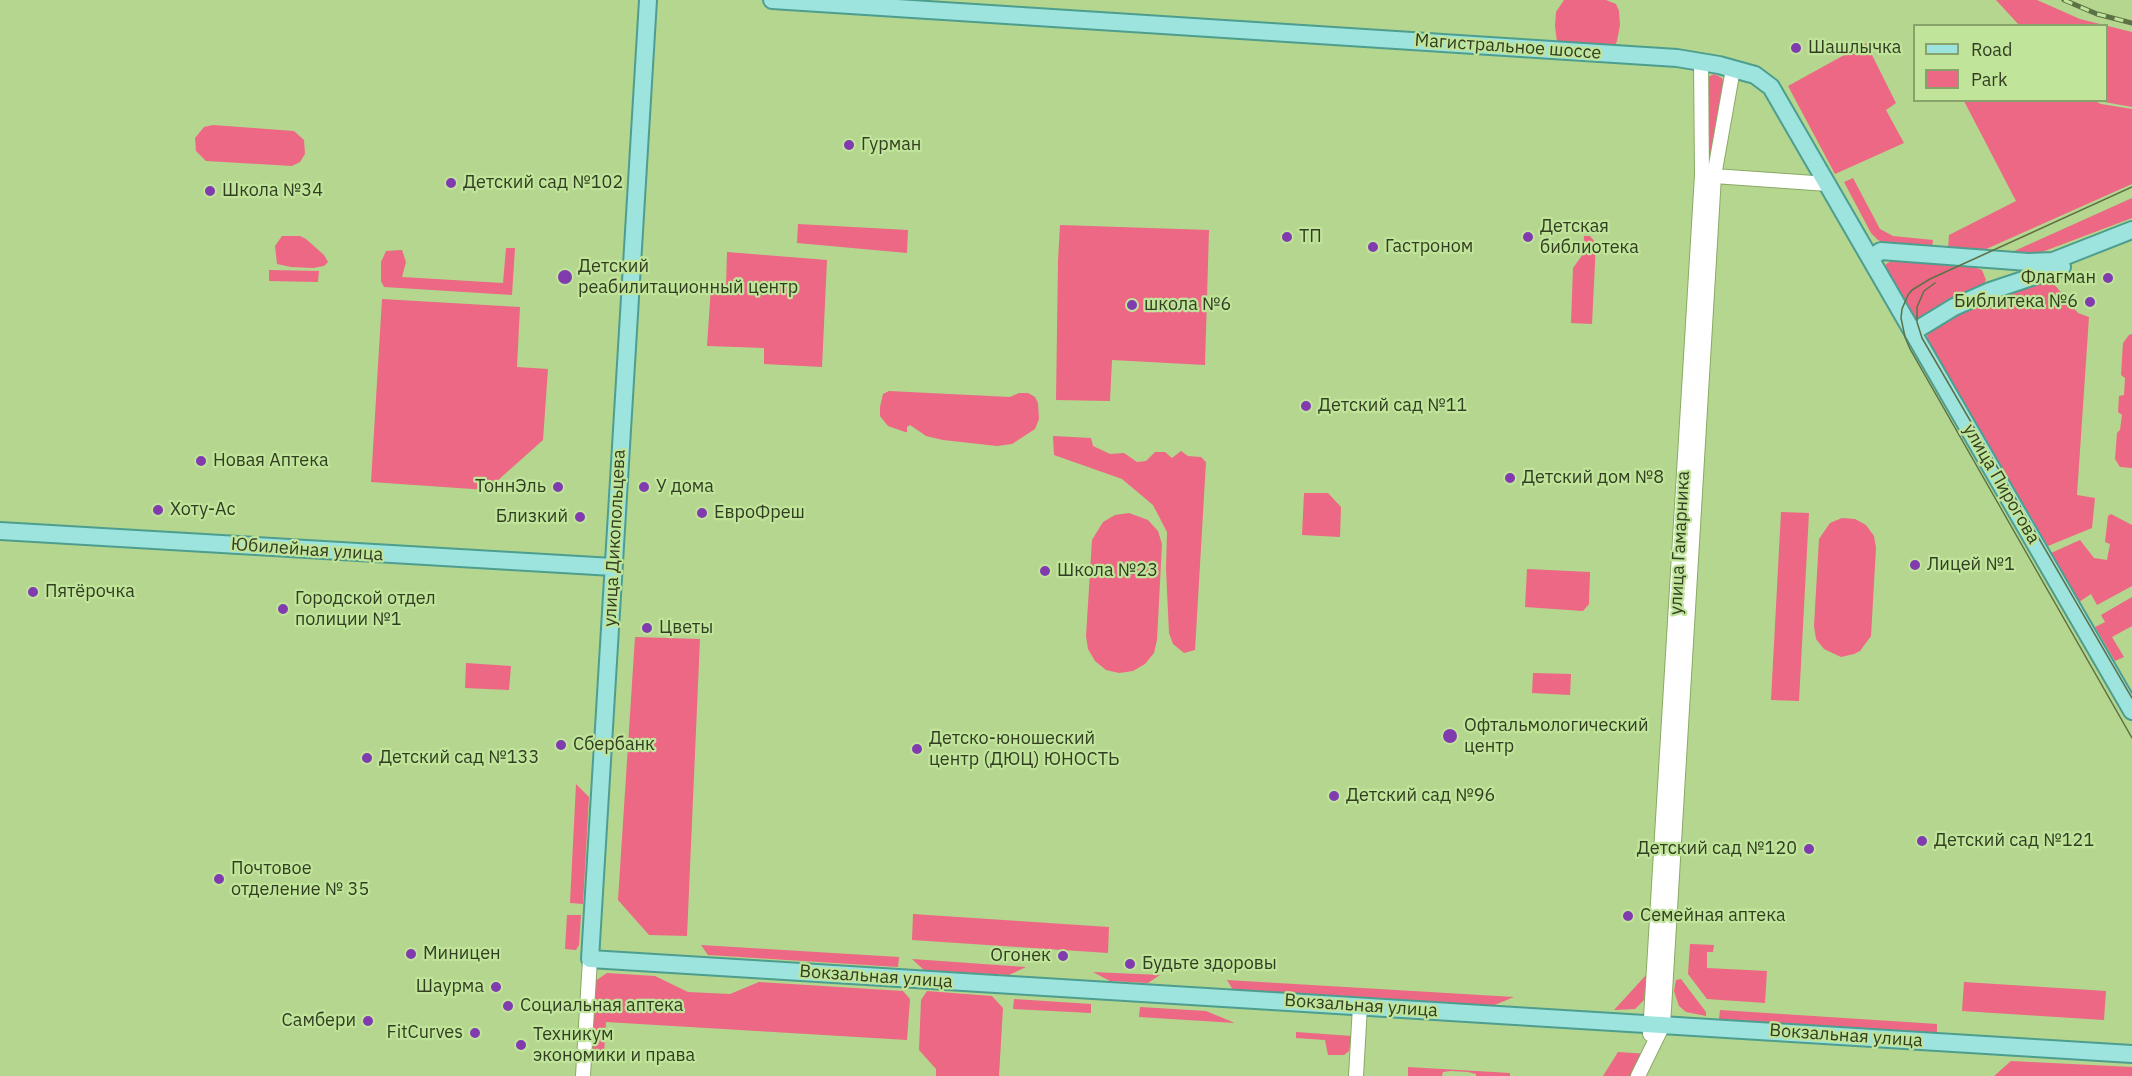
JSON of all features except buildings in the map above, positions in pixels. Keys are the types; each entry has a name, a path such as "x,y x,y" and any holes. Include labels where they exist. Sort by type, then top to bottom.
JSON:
{"main road":[{"name":"улица Дикопольцева","path":"590,959 648,0"},
{"name":"Магистральное шоссе","path":"772,0 1643,56 1701,62 1733,69 1755,75 1771,87 1870,258"},
{"path":"1870,258 1881,251 1984,260 2053,261 2132,230"},
{"path":"1913,332 1954,307 1990,291 2073,264 2132,241"},
{"name":"улица Пирогова","path":"1870,258 2132,711"},
{"path":"1984,260 1991,268 1994,281 1990,291"},
{"name":"Юбилейная улица","path":"0,531 613,567"},
{"name":"Вокзальная улица","path":"590,959 2132,1054"}],"street":[{"name":"улица Гамарника","path":"1657,1024 1702,175 1701,62"},
{"name":"улица Гамарника","path":"1657,1024 1714,176 1733,69"},
{"path":"1701,113 1710,106 1716,106 1722,109 1725,116"},
{"path":"1714,176 1828,184"},
{"name":"улица Дикопольцева","path":"583,1076 590,959"},
{"path":"1356,1076 1360,1006"},
{"path":"1638,1076 1649,1054 1657,1024"}],"green space":[{"path":"1564,0 1606,0 1616,4 1620,25 1615,45 1557,42 1556,12"},
{"path":"1996,0 2037,0 2080,19 2100,24 2018,24"},
{"path":"2108,26 2132,32 2132,107 2104,102 2108,102"},
{"path":"1866,43 1896,103 1886,110 1904,143 1835,174 1788,86"},
{"path":"1714,74 1722,78 1724,84 1711,176 1706,175 1708,77"},
{"path":"1965,102 2097,102 2132,109 2132,184 1975,254 1948,251 1949,235 2016,201"},
{"path":"213,125 294,131 304,140 305,154 300,162 292,166 206,161 196,151 195,138 204,127"},
{"path":"1853,178 1880,229 1893,236 1933,240 1932,248 1886,244 1878,240 1871,233 1844,182"},
{"path":"2132,198 2132,218 2042,252 2012,252"},
{"path":"798,224 908,230 907,253 797,243"},
{"name":"школа №6","path":"1060,225 1209,230 1205,365 1112,360 1110,401 1056,400"},
{"path":"282,236 300,236 306,239 324,255 328,262 324,266 313,268 277,264 275,246"},
{"path":"1584,236 1590,236 1596,243 1592,324 1571,323 1573,268 1583,254"},
{"path":"506,248 515,248 512,295 384,287 381,281 381,262 386,251 402,250 406,262 402,277 503,283"},
{"path":"727,252 827,260 822,367 764,364 764,348 707,346 711,287 726,288"},
{"path":"1891,261 1958,262 1982,270 1986,280 1982,287 1916,321 1910,317 1885,274 1886,264"},
{"path":"269,270 319,271 318,282 269,281"},
{"path":"2049,278 2078,313 2089,317 2077,495 2095,498 2092,528 2048,546 1936,355 1927,335 1929,327 1965,308"},
{"path":"382,299 520,307 517,367 548,369 543,440 487,490 371,482"},
{"path":"2132,334 2132,468 2120,467 2115,459 2117,433 2120,430 2122,415 2118,412 2119,396 2124,395 2125,378 2121,375 2123,343"},
{"path":"889,391 1010,397 1019,393 1028,393 1035,397 1038,403 1039,419 1035,429 1012,444 997,446 943,440 926,436 910,425 907,427 907,432 888,426 880,416 880,407 883,394"},
{"path":"1053,436 1091,438 1093,446 1110,454 1124,453 1137,462 1146,461 1155,452 1165,452 1172,458 1181,451 1188,456 1201,457 1206,462 1195,650 1184,653 1173,644 1169,633 1167,532 1153,505 1122,479 1054,455"},
{"path":"1304,493 1328,493 1341,507 1340,537 1302,535"},
{"path":"1781,512 1809,513 1799,701 1771,700"},
{"path":"1129,513 1148,520 1158,531 1162,544 1157,640 1154,653 1145,664 1133,671 1119,673 1106,670 1095,661 1088,649 1086,636 1092,540 1103,522 1115,515"},
{"path":"2111,514 2132,525 2132,586 2097,605 2091,594 2079,602 2051,553 2080,540 2094,558 2107,560 2110,544 2105,542 2108,516"},
{"path":"1842,518 1855,519 1866,525 1874,536 1876,548 1871,636 1860,651 1841,657 1824,649 1816,639 1814,626 1819,539 1830,523"},
{"path":"1527,569 1590,572 1589,604 1583,611 1525,607"},
{"path":"2132,597 2132,626 2112,637 2124,657 2115,661 2095,627 2105,622 2101,615"},
{"path":"635,637 700,639 687,936 649,935 618,900"},
{"path":"466,663 511,666 509,690 465,688"},
{"path":"1533,673 1571,674 1570,695 1532,693"},
{"path":"576,784 589,797 583,904 570,903"},
{"path":"913,914 1109,927 1108,953 912,940"},
{"path":"567,915 581,915 579,945 576,950 565,949"},
{"path":"1690,944 1714,945 1713,952 1707,952 1707,968 1767,971 1765,1003 1707,999 1688,974"},
{"path":"701,945 899,957 898,967 708,955"},
{"path":"912,959 1026,967 1009,975 924,970"},
{"path":"1093,972 1160,975 1148,983 1110,981"},
{"path":"607,973 655,976 688,992 730,994 759,982 903,991 910,999 907,1040 606,1022 604,1054 591,1053 595,981"},
{"path":"1647,974 1644,1000 1635,1009 1614,1010"},
{"path":"1681,979 1706,1012 1706,1016 1686,1012 1679,1006 1674,991 1676,980"},
{"path":"1227,980 1514,997 1492,1006 1233,990"},
{"path":"1964,982 2106,991 2104,1020 1962,1011"},
{"path":"927,991 992,996 1003,1008 999,1076 936,1076 936,1069 919,1050 921,1000"},
{"path":"1014,999 1091,1004 1091,1013 1013,1009"},
{"path":"1140,1007 1206,1011 1235,1023 1139,1017"},
{"path":"1720,1010 1937,1024 1937,1033 1719,1019"},
{"path":"1296,1032 1352,1036 1349,1051 1344,1055 1328,1055 1325,1040 1296,1038"},
{"path":"1618,1052 1649,1054 1638,1076 1603,1076"},
{"path":"2011,1061 2132,1067 2132,1076 1994,1076"},
{"path":"1408,1067 1510,1073 1510,1076 1476,1076 1468,1072 1451,1071 1443,1072 1442,1076 1408,1076"}],"tram line":[{"path":"2132,187 1930,279 1908,295 1901,318 1910,349 2132,738"},
{"path":"1935,283 1924,291 1917,307 1917,322 1922,338 2132,698"}],"railway":[{"path":"2064,0 2097,14 2132,23"}],"place":[{"name":"Шашлычка","path":"1796,48"},
{"name":"Гурман","path":"849,145"},
{"name":"Детский сад №102","path":"451,183"},
{"name":"Школа №34","path":"210,191"},
{"name":"ТП","path":"1287,237"},
{"name":"Детская библиотека","path":"1528,237"},
{"name":"Гастроном","path":"1373,247"},
{"name":"Детский реабилитационный центр","path":"565,277"},
{"name":"Флагман","path":"2108,278"},
{"name":"Библитека №6","path":"2090,302"},
{"name":"школа №6","path":"1132,305"},
{"name":"Детский сад №11","path":"1306,406"},
{"name":"Новая Аптека","path":"201,461"},
{"name":"Детский дом №8","path":"1510,478"},
{"name":"ТоннЭль","path":"558,487"},
{"name":"У дома","path":"644,487"},
{"name":"Хоту-Ас","path":"158,510"},
{"name":"ЕвроФреш","path":"702,513"},
{"name":"Близкий","path":"580,517"},
{"name":"Лицей №1","path":"1915,565"},
{"name":"Школа №23","path":"1045,571"},
{"name":"Пятёрочка","path":"33,592"},
{"name":"Городской отдел полиции №1","path":"283,609"},
{"name":"Цветы","path":"647,628"},
{"name":"Офтальмологический центр","path":"1450,736"},
{"name":"Сбербанк","path":"561,745"},
{"name":"Детско-юношеский центр (ДЮЦ) ЮНОСТЬ","path":"917,749"},
{"name":"Детский сад №133","path":"367,758"},
{"name":"Детский сад №96","path":"1334,796"},
{"name":"Детский сад №121","path":"1922,841"},
{"name":"Детский сад №120","path":"1809,849"},
{"name":"Почтовое отделение № 35","path":"219,879"},
{"name":"Семейная аптека","path":"1628,916"},
{"name":"Миницен","path":"411,954"},
{"name":"Огонек","path":"1063,956"},
{"name":"Будьте здоровы","path":"1130,964"},
{"name":"Шаурма","path":"496,987"},
{"name":"Социальная аптека","path":"508,1006"},
{"name":"Самбери","path":"368,1021"},
{"name":"FitCurves","path":"475,1033"},
{"name":"Техникум экономики и права","path":"521,1045"}]}
